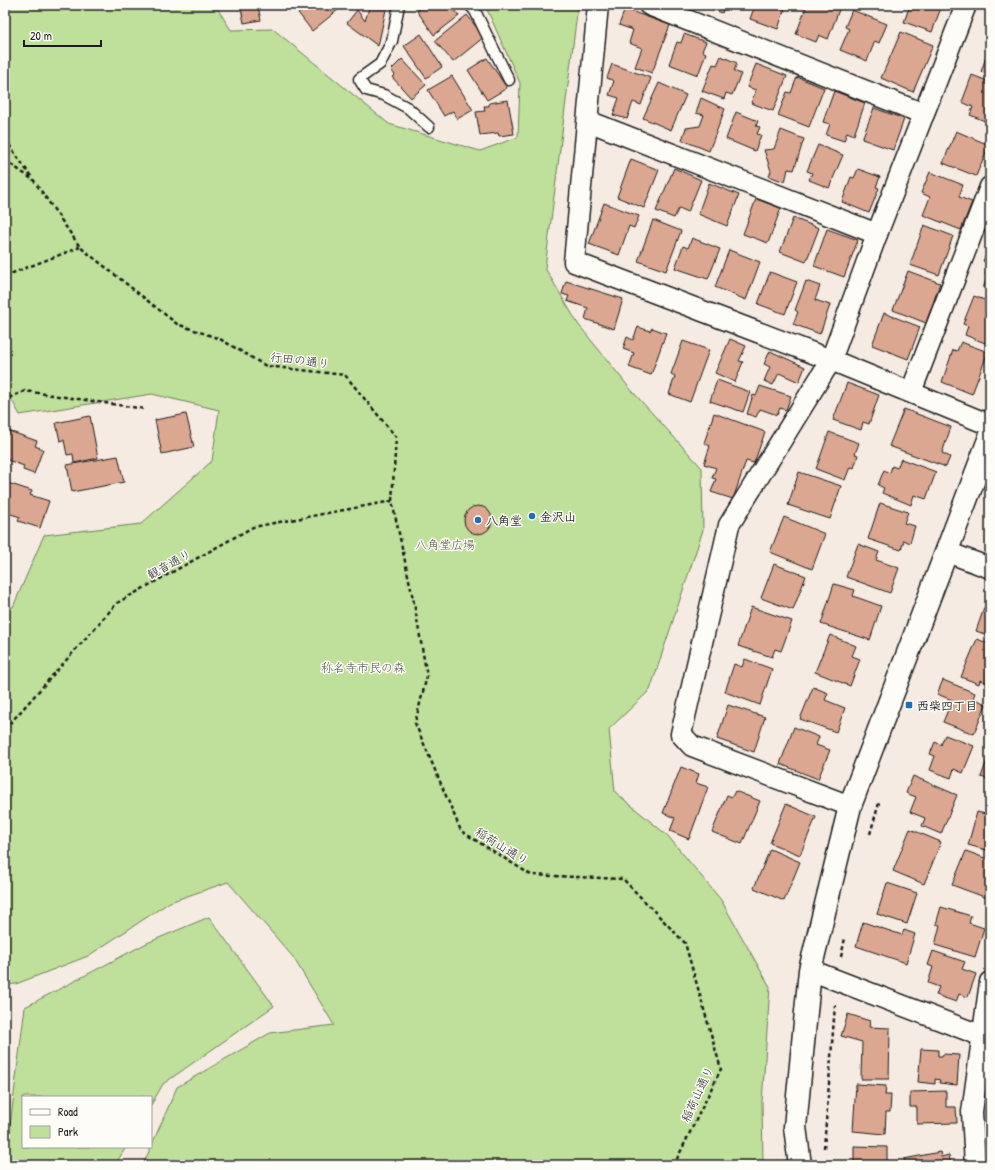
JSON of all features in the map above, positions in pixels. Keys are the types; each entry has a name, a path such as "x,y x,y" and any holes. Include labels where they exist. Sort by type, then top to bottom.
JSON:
{"street":[{"path":"598,5 574,262 831,360 990,424"},
{"path":"649,5 924,114"},
{"path":"850,806 692,746 681,734 730,525 831,360 877,234 966,5"},
{"path":"588,121 877,234"},
{"path":"911,392 990,187"},
{"path":"800,1165 795,1127 810,970 850,806 990,437"},
{"path":"947,552 990,568"},
{"path":"810,970 986,1038"},
{"path":"975,1165 972,1112 986,1038 990,982"}],"lane":[{"path":"399,5 392,41 380,64 359,79 366,90 384,94 408,108 429,127"},
{"path":"470,5 475,11 509,80"}],"path":[{"name":"行田の通り","path":"5,139 80,247 177,324 220,339 266,366 345,375 396,437 392,501"},
{"path":"5,160 35,181"},
{"path":"5,276 80,247"},
{"path":"5,403 6,399 25,391 145,409"},
{"name":"観音通り","path":"5,729 117,603 253,527 392,501"},
{"name":"稲荷山通り","path":"392,501 414,603 427,676 415,723 460,831 531,875 623,880 685,943 721,1069 674,1165"},
{"path":"869,839 882,795"},
{"path":"824,1150 837,980 845,936"}],"green space":[{"name":"称名寺市民の森","path":"5,5 215,5 231,30 273,29 389,124 480,151 518,137 520,83 485,5 578,5 545,268 578,324 632,391 702,468 703,530 650,690 609,729 615,792 668,836 721,900 770,987 762,1102 763,1165 143,1165 150,1148 152,1148 152,1144 177,1087 270,1033 334,1025 293,957 228,882 170,902 88,956 16,984 5,985 5,608 13,607 44,535 141,524 212,461 219,410 152,394 20,415 5,388"},
{"path":"209,917 274,1006 163,1084 152,1103 152,1096 22,1096 22,1148 125,1148 115,1165 5,1165 25,1007 147,943"}],"building":[{"path":"242,5 267,5 258,7 261,20 244,23 241,8"},
{"path":"302,5 344,5 312,31 296,10"},
{"path":"370,5 387,5 378,46 347,23 357,10 365,21"},
{"path":"419,5 446,5 448,8 452,6 459,16 434,35 417,11 421,8"},
{"path":"703,5 725,5 722,13"},
{"path":"755,5 786,5 778,29 750,19"},
{"path":"807,5 836,5 840,7 828,39 819,35 816,42 796,34"},
{"path":"910,5 942,5 932,32 904,22"},
{"path":"625,9 670,25 652,73 635,67 642,48 629,43 633,30 619,25"},
{"path":"852,10 887,24 879,43 875,41 867,61 840,50 849,29 845,27"},
{"path":"467,15 484,37 453,62 435,41"},
{"path":"901,32 933,45 913,92 881,78"},
{"path":"421,34 442,67 426,78 404,46"},
{"path":"684,34 706,42 702,51 706,53 698,75 669,64 677,42 681,43"},
{"path":"990,45 990,75 981,72"},
{"path":"721,56 737,63 734,71 741,74 732,95 726,93 724,99 702,91 713,64 717,65"},
{"path":"487,58 507,88 487,100 468,70"},
{"path":"402,59 426,85 411,98 392,77 395,75 391,70"},
{"path":"612,64 651,78 641,105 633,102 627,119 613,115 619,98 609,95 614,81 607,78"},
{"path":"756,64 787,76 773,111 751,103 756,90 747,87"},
{"path":"972,75 990,82 990,123 970,115 973,107 962,102"},
{"path":"452,76 473,110 457,119 453,111 444,116 428,90"},
{"path":"797,77 824,88 809,127 778,115 787,92 791,93"},
{"path":"659,83 686,95 671,130 643,118"},
{"path":"834,91 865,103 854,135 847,132 844,141 826,135 830,124 823,122"},
{"path":"701,98 725,109 709,151 682,140 686,128 700,126 704,115 696,113"},
{"path":"508,100 514,134 499,136 498,133 480,135 476,112 485,111 484,106 489,106 489,103"},
{"path":"874,108 904,119 893,150 862,139"},
{"path":"736,112 758,121 756,126 760,127 757,134 761,135 755,151 726,139"},
{"path":"781,130 804,139 794,170 788,169 785,182 769,176 771,171 764,150 774,149"},
{"path":"956,131 989,145 976,176 943,163"},
{"path":"818,145 843,155 829,188 809,180 812,173 807,171"},
{"path":"631,159 659,170 644,208 617,197"},
{"path":"674,168 701,180 688,212 679,208 674,218 656,211"},
{"path":"858,169 880,177 876,187 879,188 869,213 842,202 851,177 854,178"},
{"path":"930,172 963,185 959,197 972,202 961,230 923,215 930,197 921,193"},
{"path":"709,183 739,195 727,226 698,214"},
{"path":"756,199 781,208 768,243 743,234"},
{"path":"604,203 639,216 634,228 629,226 619,255 589,244"},
{"path":"793,218 819,228 806,262 780,252"},
{"path":"653,220 681,231 666,271 638,261"},
{"path":"924,225 953,236 939,275 910,265"},
{"path":"827,229 858,240 844,277 814,266"},
{"path":"692,238 720,249 708,279 675,268 683,246 688,248"},
{"path":"990,246 990,291 983,288 988,276 985,274 989,264 983,261"},
{"path":"729,250 760,262 746,300 715,287"},
{"path":"908,271 940,283 926,323 893,310"},
{"path":"770,272 797,282 785,314 758,304"},
{"path":"566,281 623,299 614,329 585,319 588,308 567,301 569,296 562,294"},
{"path":"806,281 820,286 815,300 830,305 820,334 793,324 798,312 795,310"},
{"path":"974,296 990,302 990,345 965,335 968,326 963,324"},
{"path":"884,313 920,327 908,359 872,345"},
{"path":"638,327 650,331 652,328 666,333 651,375 629,367 634,353 623,349 627,337 633,340"},
{"path":"730,339 746,346 739,361 743,362 735,382 715,373"},
{"path":"683,341 709,350 690,402 669,394 675,376 671,374"},
{"path":"961,342 988,352 972,394 942,382 953,350 957,351"},
{"path":"770,351 805,367 799,382 779,373 773,385 764,381 770,367 764,364"},
{"path":"717,380 750,392 743,412 710,401"},
{"path":"847,383 879,395 869,424 863,422 861,430 833,420"},
{"path":"760,386 791,396 786,410 780,408 777,415 760,409 756,417 747,414 753,395 756,396"},
{"path":"904,409 951,427 942,453 950,457 946,467 889,446"},
{"path":"714,413 765,432 754,463 746,461 733,499 711,492 716,479 712,478 716,468 704,464 710,446 704,443"},
{"path":"186,414 194,447 162,454 155,420"},
{"path":"90,416 98,458 74,463 73,454 67,455 64,440 60,441 56,423"},
{"path":"6,430 37,441 35,446 43,449 34,474 23,470 24,466 5,459"},
{"path":"829,432 859,443 855,454 858,455 854,468 850,467 845,480 816,469"},
{"path":"118,456 124,482 72,492 67,465"},
{"path":"901,459 936,472 926,499 914,495 911,505 882,493 884,488 878,485 884,470 890,473 892,466 897,468"},
{"path":"799,472 841,486 830,519 788,505"},
{"path":"5,482 32,491 30,495 49,501 40,528 18,521 20,517 5,512"},
{"path":"880,503 908,512 904,523 915,526 910,543 904,540 901,550 868,539"},
{"name":"八角堂","path":"478,506 488,510 492,520 488,530 478,534 468,530 464,520 468,510"},
{"path":"784,517 825,534 812,569 770,552"},
{"path":"858,544 879,552 876,560 899,568 890,593 846,577"},
{"path":"774,564 806,576 793,610 761,598"},
{"path":"834,584 855,590 853,596 881,606 870,640 821,624"},
{"path":"989,594 990,595 990,636 976,631"},
{"path":"751,607 792,621 781,651 775,649 772,657 738,646"},
{"path":"830,635 856,646 852,656 860,659 850,686 815,672"},
{"path":"977,639 990,644 990,684 980,680 979,684 961,677"},
{"path":"745,659 772,669 760,705 725,692 734,664 742,667"},
{"path":"943,680 975,693 973,698 986,704 974,734 943,722 952,700 937,694"},
{"path":"813,687 828,693 825,700 845,708 836,732 800,719"},
{"path":"728,705 765,717 754,752 717,739"},
{"path":"794,727 819,737 816,745 830,750 818,779 780,764"},
{"path":"945,735 974,746 963,773 954,769 951,778 930,770 935,756 930,754 935,742 941,745"},
{"path":"990,752 990,780 981,777"},
{"path":"681,767 699,774 696,783 708,787 689,839 670,831 675,818 663,813"},
{"path":"913,776 957,795 941,834 922,826 925,818 910,812 916,797 906,793"},
{"path":"735,791 760,801 742,844 712,832 727,795 732,797"},
{"path":"786,804 816,817 800,855 770,843"},
{"path":"977,812 990,815 990,851 968,845"},
{"path":"910,829 941,842 924,884 893,871"},
{"path":"770,849 800,862 784,901 754,888"},
{"path":"966,851 990,860 990,891 987,898 952,885"},
{"path":"887,883 917,893 907,924 877,914"},
{"path":"941,907 971,916 969,923 984,928 975,957 935,945 940,925 936,924"},
{"path":"863,922 902,935 904,930 915,934 906,963 856,946"},
{"path":"933,951 965,962 962,969 976,974 968,997 959,994 956,1002 936,995 939,987 928,983 933,967 928,965"},
{"path":"848,1014 870,1021 869,1027 890,1028 889,1079 861,1079 862,1042 841,1036"},
{"path":"921,1049 938,1050 938,1056 942,1056 943,1054 959,1055 957,1085 939,1083 940,1080 935,1079 935,1084 918,1082"},
{"path":"856,1084 886,1086 885,1095 891,1095 890,1112 886,1112 885,1134 853,1131"},
{"path":"946,1091 946,1107 956,1107 957,1123 917,1124 917,1107 910,1107 910,1092"},
{"path":"854,1146 887,1147 887,1165 854,1165"},
{"path":"940,1152 941,1157 949,1155 951,1165 905,1165 904,1159"}],"place":[{"name":"金沢山","path":"532,516"},
{"name":"八角堂","path":"478,520"},
{"name":"西柴四丁目","path":"909,705"}],"park label":[{"name":"八角堂広場","path":"445,544"}]}
